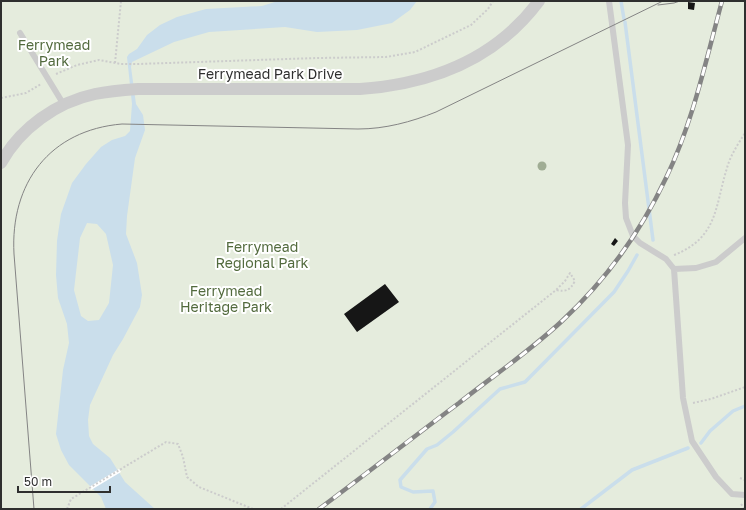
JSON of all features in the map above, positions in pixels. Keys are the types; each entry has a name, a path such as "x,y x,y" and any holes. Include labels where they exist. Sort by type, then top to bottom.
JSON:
{"street":[{"name":"Ferrymead Park Drive","path":"1,163 16,142 46,115 64,105 94,94 138,89 333,90 377,88 406,84 432,77 470,61 516,27 539,1"}],"lane":[{"path":"609,1 628,144 625,203 626,218 633,236 666,259 674,269 683,398 692,441 716,477 732,494 745,496"},
{"path":"20,33 64,105"},
{"path":"674,269 696,268 716,262 745,238"}],"path":[{"path":"115,63 122,1"},
{"path":"1,98 26,93 58,73 77,65 99,60 121,64 138,64 386,57 415,52 471,25 488,9 493,1"},
{"path":"666,259 683,252 698,241 712,223 727,167 745,133"},
{"path":"281,509 556,290 565,281 570,273 575,281 571,289 565,291 556,290"},
{"path":"685,407 693,403 712,399 745,387"},
{"path":"67,509 71,499 166,442 178,444 184,456 188,477 199,488 253,509"},
{"path":"740,478 745,480"}],"green space":[{"name":"Ferrymead Heritage Park","path":"1,1 745,1 745,509 1,509"}],"water":[{"path":"278,1 417,1 410,10 392,23 357,30 317,32 285,27 209,32 174,42 132,62 131,67 136,104 143,115 145,130 135,158 126,234 137,263 142,295 140,307 113,355 90,405 88,420 89,436 93,444 110,458 125,482 155,509 106,509 101,497 69,465 61,450 56,434 63,370 69,343 67,324 58,298 56,275 57,241 61,214 72,183 86,164 101,147 112,140 125,136 130,131 132,104 127,57 137,49 147,35 160,25 177,17 206,9 262,6","holes":["87,223 97,224 106,234 113,265 109,303 99,320 88,321 81,316 74,290 80,238"]}],"pier":[{"path":"114,461 121,472 91,490 89,487 119,469"}],"building":[{"path":"688,2 695,3 694,10 688,9"},
{"path":"615,238 618,241 614,246 611,244"},
{"path":"385,284 399,302 357,332 344,314"}],"waterway":[{"path":"621,1 624,19"},
{"path":"625,22 653,240"},
{"path":"430,509 435,502 433,491 413,492 401,487 400,480 427,449 437,445 453,432 500,389 525,382 614,292 637,255"},
{"path":"701,443 710,431 733,411 745,406"},
{"path":"581,509 632,470 688,448"}],"tram line":[{"path":"34,509 14,254 15,228 19,205 27,183 40,165 55,149 74,137 97,128 122,124 358,129 378,128 398,124 436,112 663,1"},
{"path":"658,5 680,1"}],"railway":[{"path":"319,509 537,343 578,306 607,272 621,254 645,217 676,157 698,91 722,1"}],"park label":[{"name":"Ferrymead Park","path":"54,54"},
{"name":"Ferrymead Regional Park","path":"262,256"}]}
